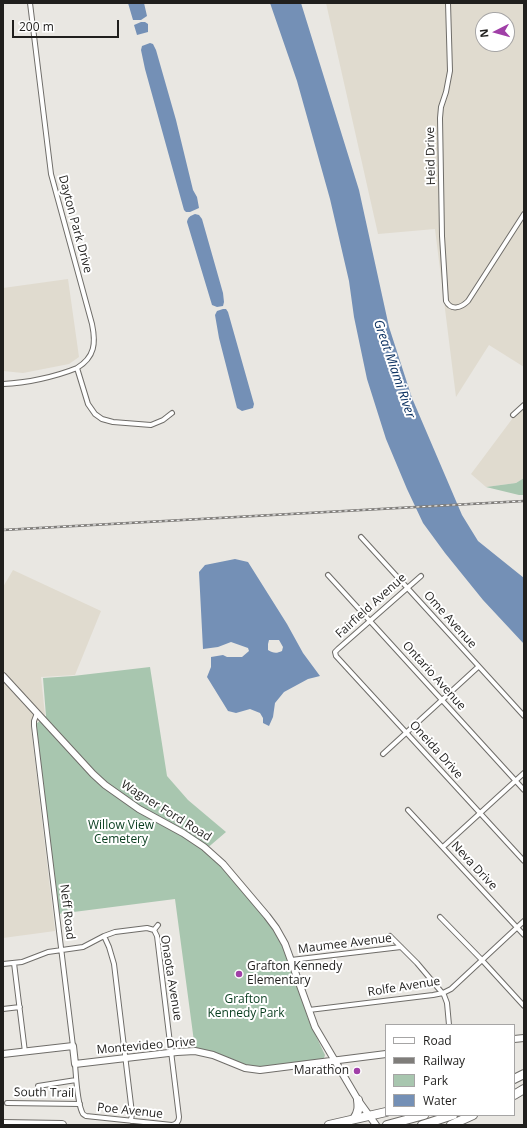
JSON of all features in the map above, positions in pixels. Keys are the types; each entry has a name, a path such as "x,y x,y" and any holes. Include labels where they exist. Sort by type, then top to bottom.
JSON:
{"highway":[{"path":"515,1078 524,1074"},
{"path":"515,1088 524,1084"},
{"path":"515,1094 524,1089"},
{"path":"354,1119 358,1114 358,1100"},
{"path":"330,1125 385,1112"},
{"path":"389,1124 420,1116"},
{"path":"422,1125 450,1116"},
{"path":"451,1125 471,1116"},
{"path":"3,1124 62,1125"}],"main road":[{"name":"Wagner Ford Road","path":"3,676 79,760 105,784 139,809 197,842 212,853 267,916 285,944 315,1027 358,1100 376,1125"},
{"path":"3,1054 73,1046"},
{"name":"Neff Road","path":"73,1046 75,1064"},
{"name":"Montevideo Drive","path":"75,1064 195,1050 244,1068 260,1070 335,1062 385,1054"}],"street":[{"name":"Dayton Park Drive","path":"3,384 37,379 76,368 89,358 94,347 95,337 50,168 30,3"},
{"name":"Heid Drive","path":"448,3 450,71 447,88 441,107 440,118 442,236 445,294 446,301 451,307 458,307 468,301 524,214"},
{"path":"76,368 88,404 95,414 102,418 117,422 151,424 163,420 172,413"},
{"path":"513,415 524,405"},
{"name":"Ome Avenue","path":"361,537 524,716"},
{"name":"Ontario Avenue","path":"328,575 524,790"},
{"name":"Fairfield Avenue","path":"335,652 421,576"},
{"name":"Oneida Drive","path":"335,652 338,659 524,861"},
{"path":"383,754 478,666"},
{"name":"Neff Road","path":"37,713 34,726 73,1046"},
{"path":"443,847 524,773"},
{"name":"Neva Drive","path":"408,810 524,935"},
{"path":"440,917 524,1006"},
{"name":"Rolfe Avenue","path":"309,1010 442,993 451,988 524,921"},
{"path":"3,964 30,960 48,952 83,947 115,932 147,928 154,930 158,925"},
{"name":"Onaota Avenue","path":"154,930 157,936 180,1117 176,1123"},
{"path":"104,936 114,964 132,1113 131,1121"},
{"path":"390,936 417,963 446,998 449,1024"},
{"name":"Maumee Avenue","path":"291,960 401,947"},
{"path":"14,963 25,1052"},
{"path":"3,1009 20,1007"},
{"name":"Neff Road","path":"75,1064 76,1080 83,1114"},
{"path":"38,1086 76,1080"},
{"name":"South Trail","path":"8,1103 80,1104"},
{"name":"Poe Avenue","path":"83,1114 86,1116 172,1125 176,1123"}],"shaded area":[{"path":"326,3 524,3 524,367 489,345 456,397 435,229 378,234"},
{"path":"68,279 79,357 69,364 23,373 3,371 3,288"},
{"path":"524,403 524,478 516,483 486,487 471,474"},
{"path":"13,570 101,611 75,675 41,677 45,715 31,727 55,931 3,938 3,587"}],"green space":[{"path":"524,478 524,495 486,487 516,483"},
{"name":"Willow View Cemetery","path":"150,667 167,776 188,800 226,832 205,850 229,874 265,917 273,929 286,954 309,1021 325,1055 321,1060 256,1068 195,1049 175,899 58,914 35,730 36,724 46,716 43,678"}],"water":[{"path":"128,3 144,3 147,16 141,20 133,20"},
{"name":"Great Miami River","path":"270,3 301,3 359,190 389,327 412,398 462,515 478,541 524,578 524,644 483,600 423,523 386,439 367,379 354,317 349,281 330,199 297,81"},
{"path":"141,22 148,24 148,32 137,35 134,25"},
{"path":"150,43 153,44 156,50 176,120 193,190 197,197 199,208 190,212 186,212 184,210 145,69 141,50 142,46"},
{"path":"195,214 199,215 202,219 223,293 223,306 217,307 212,305 187,222 190,217"},
{"path":"226,309 228,312 254,404 253,408 242,411 237,408 219,338 215,315 217,311"},
{"path":"235,559 248,562 287,624 303,653 320,676 308,679 284,692 275,703 273,717 269,726 263,723 263,718 260,713 250,709 236,713 228,711 207,677 211,667 211,657 223,655 227,657 242,657 249,651 248,648 231,642 218,647 203,649 199,572 205,565","holes":["269,640 279,640 283,647 282,651 275,653 268,650"]}],"railway":[{"path":"3,530 524,501"}],"place":[{"name":"Grafton Kennedy Elementary","path":"239,974"},
{"name":"Marathon","path":"357,1071"}],"park label":[{"name":"Grafton Kennedy Park","path":"246,1007"}]}
